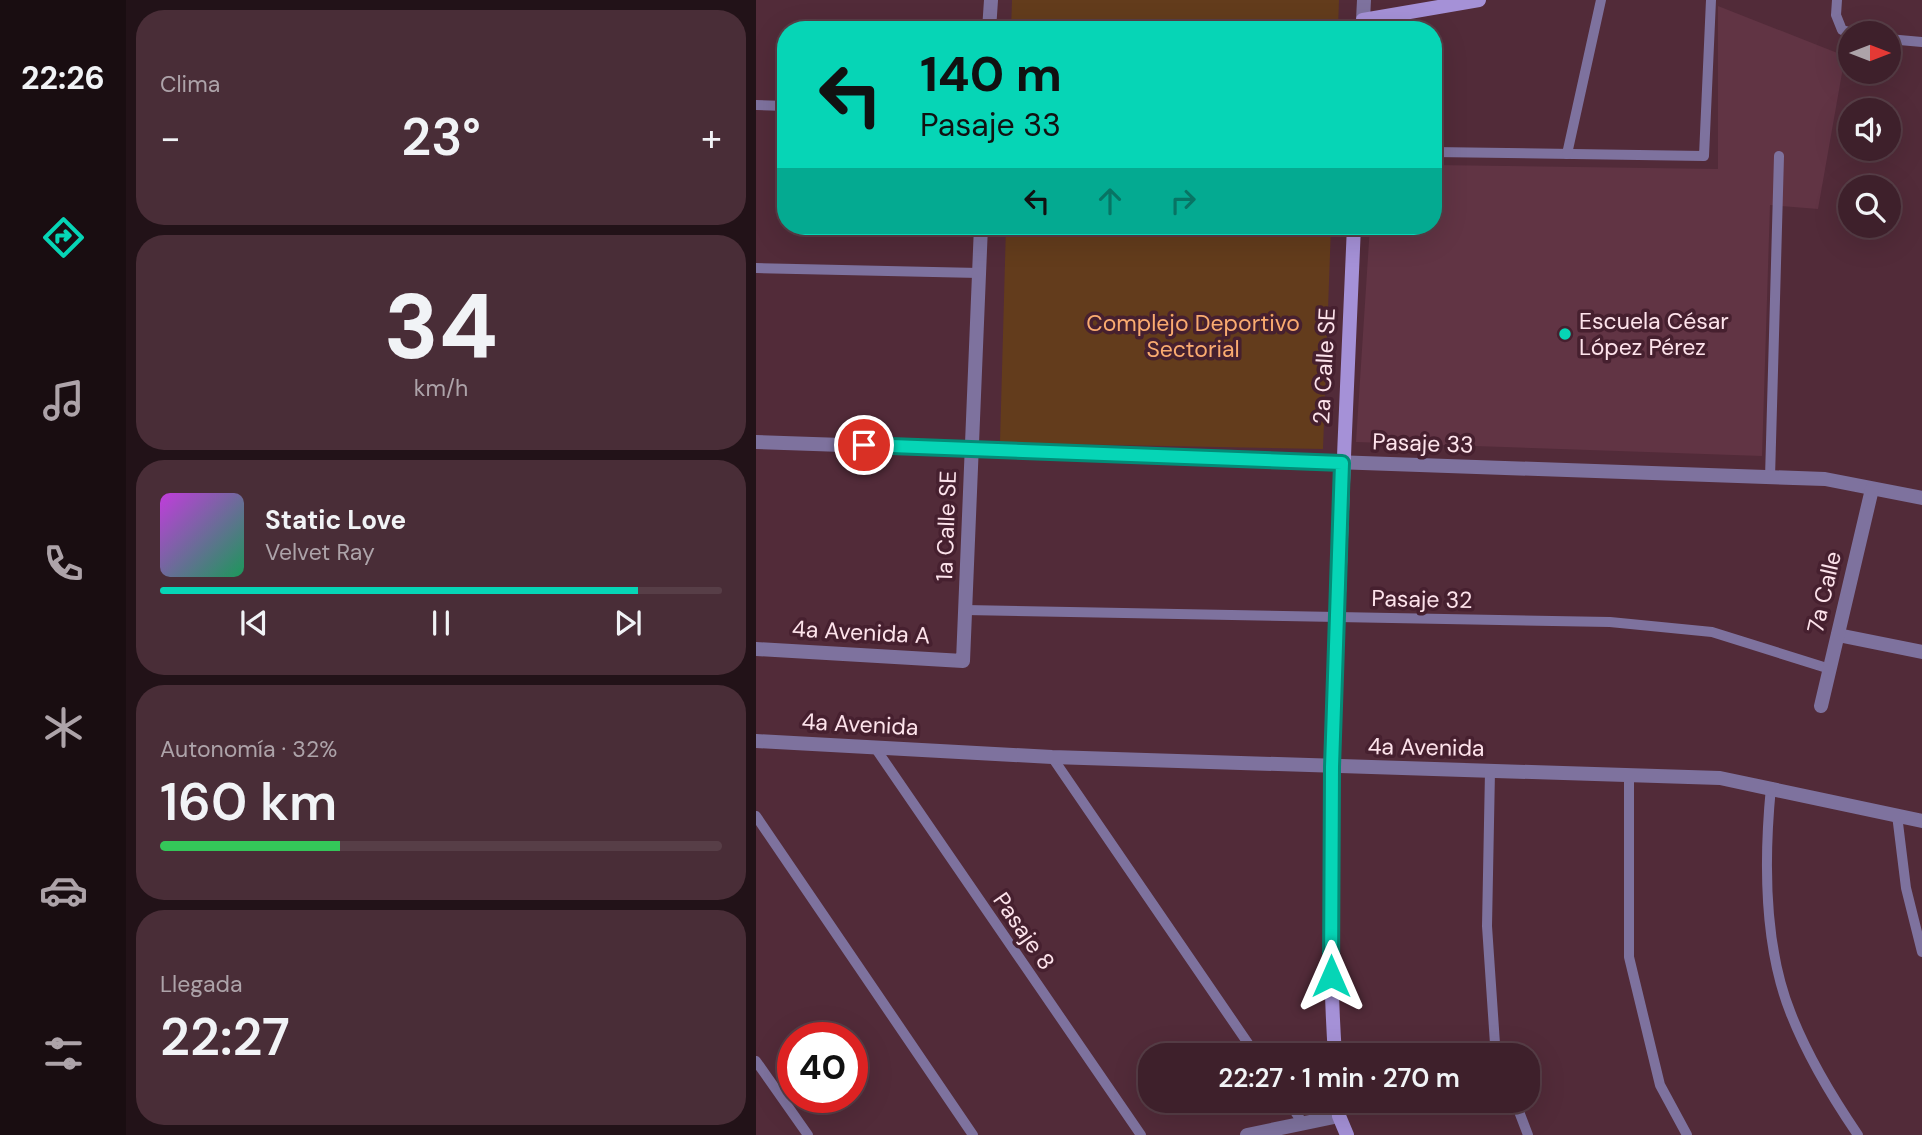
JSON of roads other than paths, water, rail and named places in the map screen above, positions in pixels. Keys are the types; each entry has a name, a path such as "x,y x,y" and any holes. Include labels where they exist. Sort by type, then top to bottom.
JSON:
{"street":[{"path":"990,21 991,0"},
{"path":"1363,21 1364,0"},
{"path":"1382,21 1479,0"},
{"name":"1a Calle SE","path":"963,661 981,235"},
{"name":"2a Calle SE","path":"1334,1043 1331,1002 1332,767 1342,463 1354,235"},
{"name":"Pasaje 33","path":"756,442 1825,479 1872,489"},
{"path":"1872,489 1922,498"},
{"name":"7a Calle","path":"1821,706 1872,489"},
{"path":"1838,635 1922,652"},
{"name":"4a Avenida A","path":"756,649 963,661"},
{"name":"4a Avenida","path":"756,741 1052,757 1720,778 1922,821"},
{"path":"1339,1113 1347,1135"},
{"path":"1247,1135 1339,1116"}],"lane":[{"path":"1567,155 1601,0"},
{"path":"1442,152 1704,156 1711,0"},
{"path":"1837,0 1838,21"},
{"path":"1901,40 1922,41"},
{"path":"756,105 777,106"},
{"path":"1770,478 1779,156"},
{"path":"756,268 979,273"},
{"name":"Pasaje 32","path":"965,610 1610,622 1701,631 1830,669"},
{"name":"Pasaje 8","path":"876,749 1142,1135"},
{"path":"1052,757 1248,1043"},
{"path":"1490,771 1487,926 1495,1043"},
{"path":"1629,774 1629,957 1660,1085 1687,1135"},
{"path":"1771,787 1765,847 1770,932 1790,1012 1828,1091 1858,1135"},
{"path":"1897,815 1906,888 1922,952"},
{"path":"756,816 973,1135"},
{"path":"756,1061 808,1135"},
{"path":"1297,1113 1303,1122"},
{"path":"1520,1113 1528,1135"}],"place":[{"name":"Escuela César López Pérez","path":"1565,334"}],"park label":[{"name":"Complejo Deportivo Sectorial","path":"1193,336"}]}
